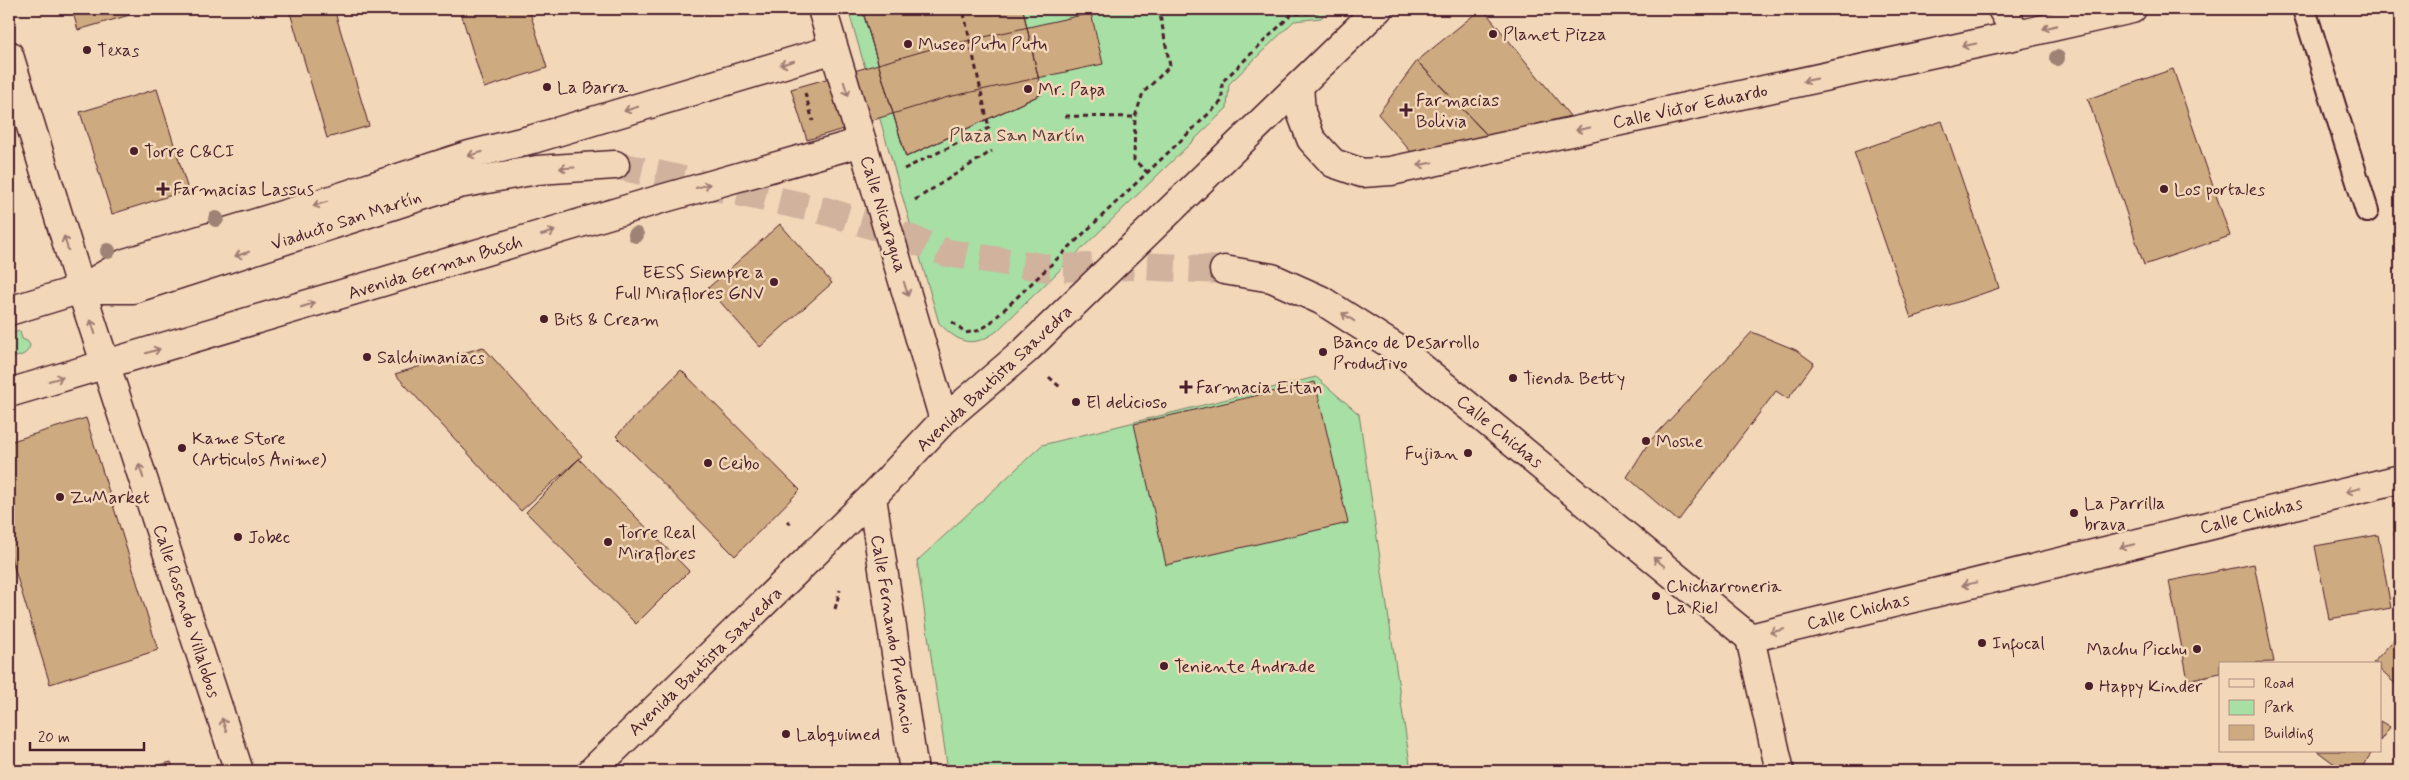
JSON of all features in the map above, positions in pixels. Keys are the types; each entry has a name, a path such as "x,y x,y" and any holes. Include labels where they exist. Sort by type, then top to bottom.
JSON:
{"main road":[{"name":"Calle Nicaragua","path":"822,9 944,420"},
{"name":"Avenida Bautista Saavedra","path":"592,771 872,497 944,420 1026,350 1378,9"},
{"path":"2002,9 2017,35"},
{"name":"Calle Victor Eduardo","path":"1299,86 1301,112 1311,139 1333,163 1362,173 1390,171 2132,9"},
{"path":"9,311 81,289 125,263 328,201 469,155 533,139 834,49"},
{"path":"9,55 81,289"},
{"name":"Avenida German Busch","path":"9,393 106,366 660,198 862,142"},
{"name":"Viaducto San Martín","path":"81,289 134,289 459,184 537,170 615,166"},
{"name":"Calle Chichas","path":"1224,270 1272,278 1321,300 1404,353 1750,638 2400,479"},
{"name":"Calle Rosendo Villalobos","path":"81,289 239,771"},
{"name":"Calle Fernando Prudencio","path":"872,497 914,771"},
{"path":"1750,638 1780,771"}],"lane":[{"path":"2304,9 2367,212"}],"path":[{"path":"904,169 989,128 963,9"},
{"path":"1148,173 1134,160 1135,117 1143,93 1170,66 1159,9"},
{"path":"958,339 965,333 977,331 997,317 1222,101 1222,82 1292,14 1317,12 1320,9"},
{"path":"804,90 814,123"},
{"path":"1065,116 1135,117"},
{"path":"914,200 992,151"},
{"path":"911,192 917,209"},
{"path":"948,317 955,326 965,333"},
{"path":"997,317 1000,321"},
{"path":"1050,377 1061,388"},
{"path":"787,521 796,528"},
{"path":"835,609 840,590"}],"green space":[{"name":"Plaza San Martín","path":"848,9 1329,9 1321,18 1294,21 1229,84 1227,108 997,331 988,337 973,342 960,339 939,323"},
{"path":"20,331 22,339 30,345 29,349 22,355 9,359 9,334"},
{"name":"Teniente Andrade","path":"1316,377 1359,414 1411,771 948,771 917,561 1042,445"}],"building":[{"path":"72,9 150,9 78,30"},
{"path":"289,9 334,9 369,126 327,138"},
{"path":"529,9 547,68 484,88 460,10"},
{"path":"862,9 1023,10 1042,94 906,157"},
{"path":"862,9 1023,10 1042,94 906,157"},
{"path":"1483,9 1570,116 1488,136 1417,61"},
{"path":"1091,13 1103,64 948,97 807,140 791,89 931,49"},
{"path":"1417,61 1488,136 1412,153 1378,114"},
{"path":"2173,69 2230,236 2144,265 2088,99"},
{"name":"Torre C&CI","path":"157,89 188,190 112,214 80,112"},
{"path":"1942,121 1999,288 1911,318 1854,152"},
{"path":"780,224 832,283 760,347 708,288"},
{"path":"1752,332 1796,350 1814,363 1788,399 1776,391 1678,521 1627,477 1649,442"},
{"path":"483,347 582,456 521,511 395,374"},
{"name":"Ceibo","path":"681,370 800,490 735,556 616,436"},
{"path":"1315,382 1348,523 1166,565 1134,424"},
{"name":"ZuMarket","path":"86,418 158,650 50,684 9,551 9,442"},
{"name":"Torre Real Miraflores","path":"579,459 689,571 636,624 526,512"},
{"path":"2394,533 2400,533 2400,589"},
{"path":"2378,535 2391,608 2329,619 2315,546"},
{"path":"2254,564 2274,662 2219,662 2219,673 2188,680 2169,581"},
{"path":"2400,633 2400,688 2382,672 2382,662 2374,662"},
{"path":"2382,722 2390,727 2382,738"},
{"path":"2318,752 2372,752 2359,771 2344,771"},
{"path":"171,762 174,771 137,771"}],"tunnel":[{"path":"615,165 825,211 891,231 947,253 1048,268 1136,266 1224,270"}],"place":[{"name":"Planet Pizza","path":"1493,34"},
{"name":"Museo Putu Putu","path":"908,44"},
{"name":"Texas","path":"87,50"},
{"name":"La Barra","path":"547,87"},
{"name":"Mr. Papa","path":"1028,89"},
{"name":"Farmacias Bolivia","path":"1406,110"},
{"name":"Torre C&CI","path":"134,151"},
{"name":"Farmacias Lassus","path":"163,189"},
{"name":"Los portales","path":"2164,189"},
{"name":"EESS Siempre a Full Miraflores GNV","path":"774,282"},
{"name":"Bits & Cream","path":"544,319"},
{"name":"Banco de Desarrollo Productivo","path":"1323,352"},
{"name":"Salchimaniacs","path":"367,357"},
{"name":"Tienda Betty","path":"1513,378"},
{"name":"Farmacia Eitan","path":"1186,387"},
{"name":"El delicioso","path":"1076,402"},
{"name":"Moshe","path":"1646,441"},
{"name":"Kame Store (Articulos Anime)","path":"182,448"},
{"name":"Fujian","path":"1468,453"},
{"name":"Ceibo","path":"708,463"},
{"name":"ZuMarket","path":"60,497"},
{"name":"La Parrilla brava","path":"2074,513"},
{"name":"Jobec","path":"238,537"},
{"name":"Torre Real Miraflores","path":"608,542"},
{"name":"Chicharroneria La Riel","path":"1656,596"},
{"name":"Infocal","path":"1982,643"},
{"name":"Machu Picchu","path":"2197,649"},
{"name":"Teniente Andrade","path":"1164,666"},
{"name":"Happy Kinder","path":"2089,686"},
{"name":"Labquimed","path":"786,734"}]}
